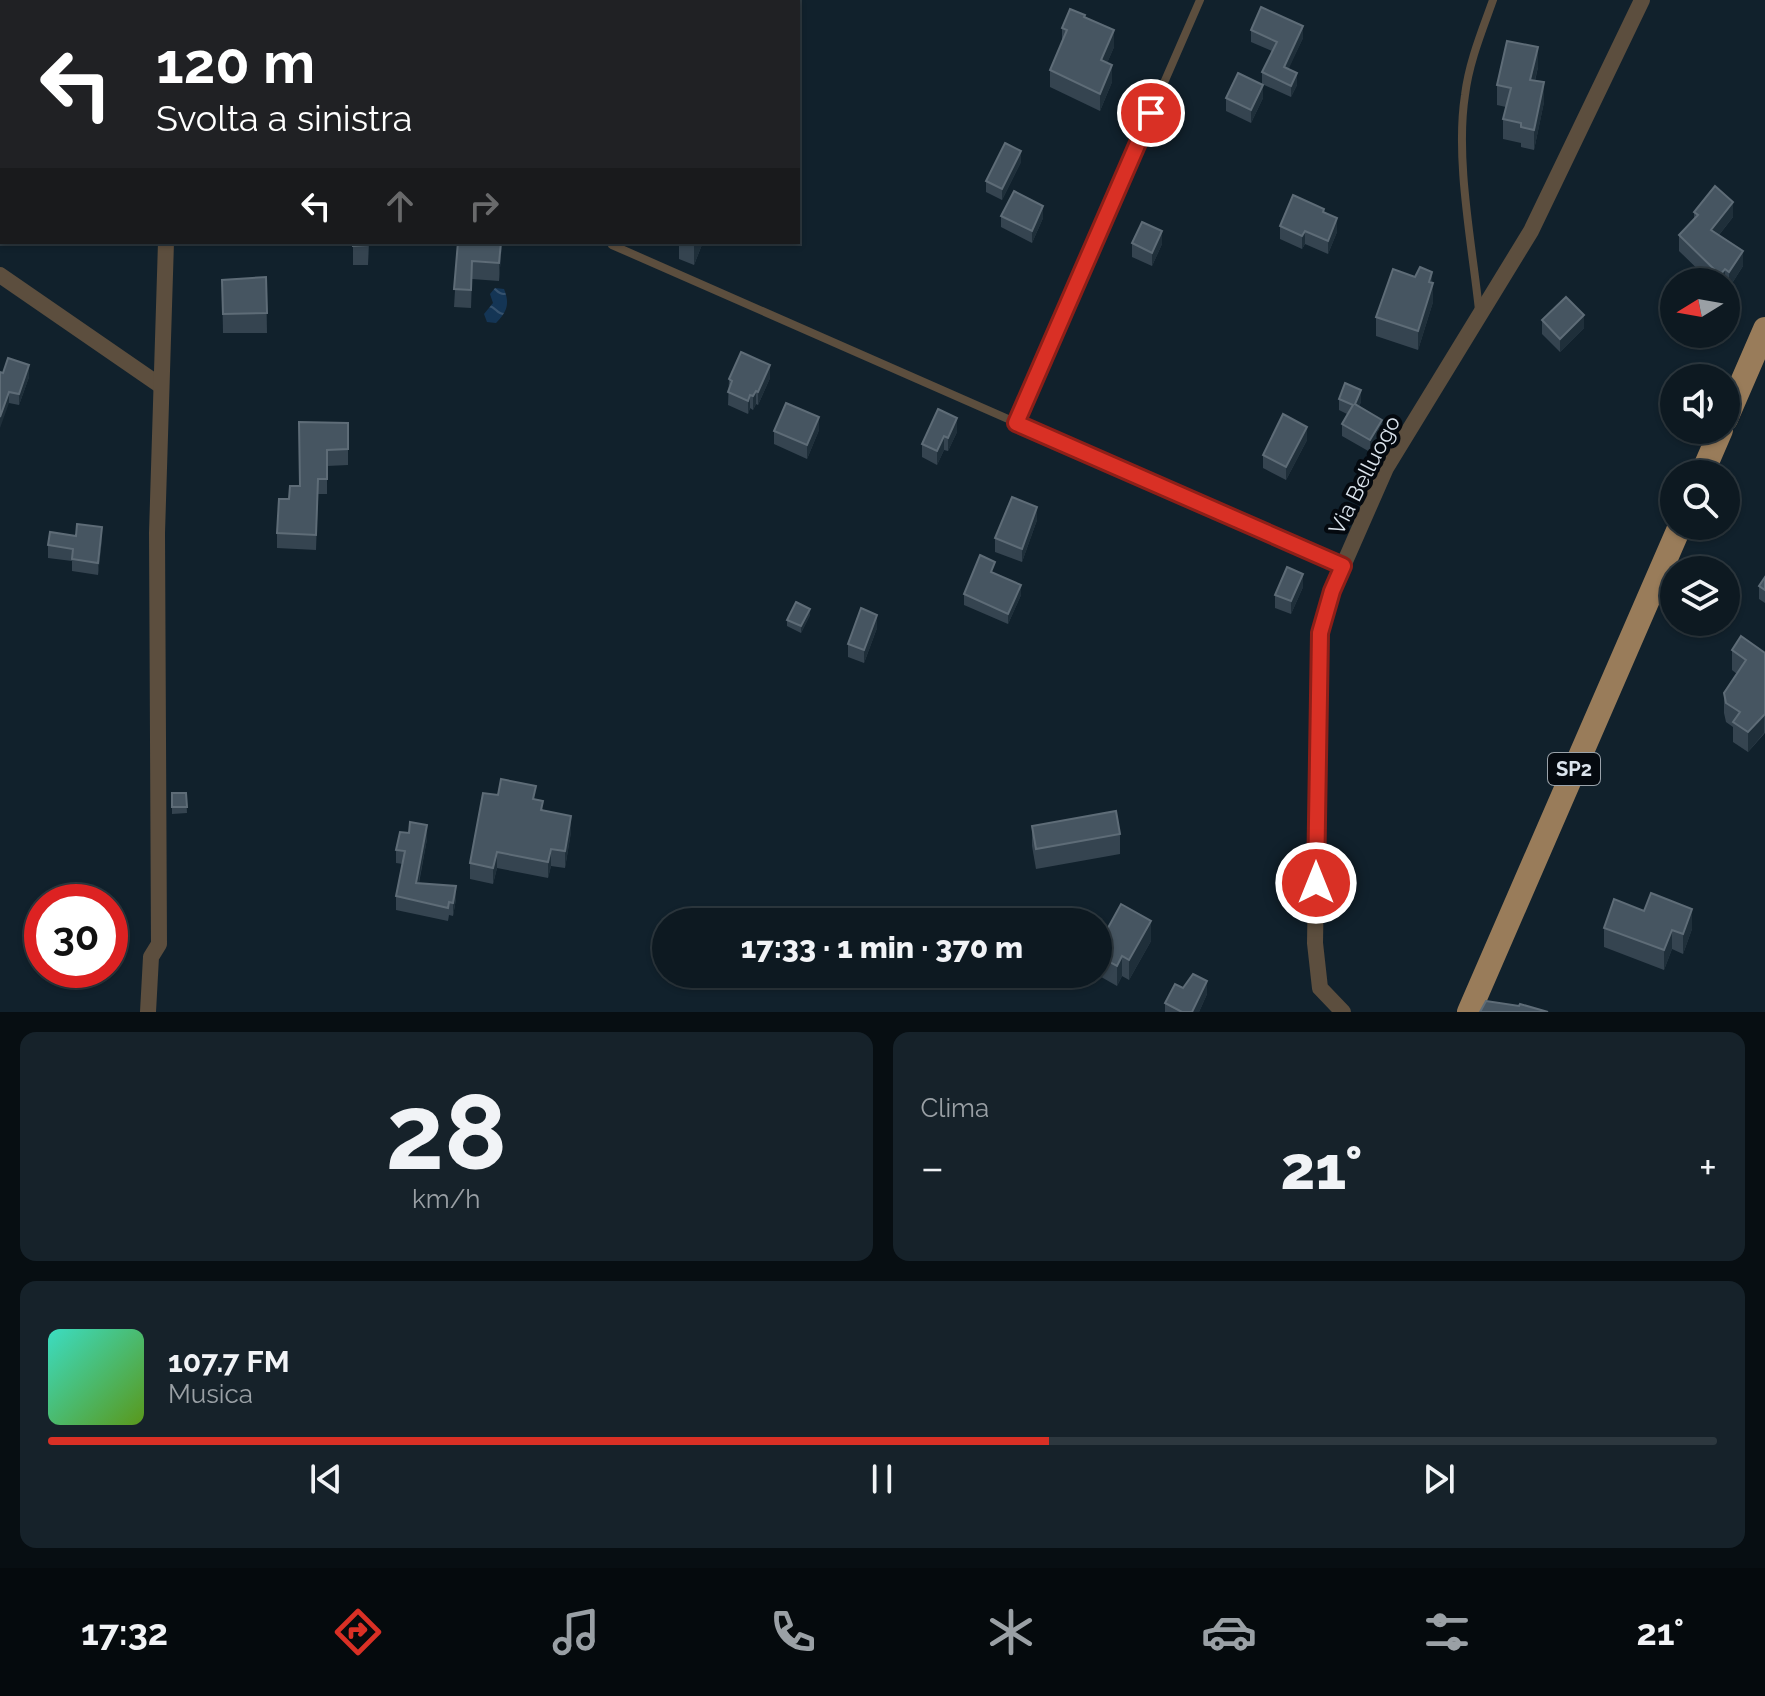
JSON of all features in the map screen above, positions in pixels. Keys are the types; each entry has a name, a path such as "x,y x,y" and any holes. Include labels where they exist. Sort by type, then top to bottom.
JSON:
{"main road":[{"path":"1740,387 1765,329"},
{"name":"SP2","path":"1469,1012 1674,540"}],"street":[{"name":"Via Belluogo","path":"1343,1012 1320,988 1315,943 1320,633 1332,591 1386,468 1531,231 1642,0"},
{"path":"148,1012 151,957 159,944 157,533 166,244"},
{"path":"0,275 161,386"}],"lane":[{"path":"1016,423 1200,0"},
{"path":"1480,315 1461,136 1465,93 1493,0"},
{"path":"612,245 1343,566"}],"water":[{"path":"495,288 504,289 507,299 505,311 496,323 487,322 484,314 493,303 490,294"}],"building":[{"path":"1261,7 1303,26 1284,67 1297,73 1291,86 1262,72 1277,42 1251,30"},
{"path":"1070,9 1114,30 1101,60 1112,65 1100,94 1050,70 1067,30 1062,28"},
{"path":"1507,41 1538,47 1530,80 1544,82 1534,130 1503,119 1511,88 1497,85"},
{"path":"1238,73 1263,85 1251,110 1226,98"},
{"path":"1005,143 1021,151 1002,189 986,181"},
{"path":"1715,186 1733,202 1711,230 1743,251 1732,268 1713,268 1679,235 1698,215 1694,212"},
{"path":"1014,191 1043,206 1032,231 1001,216"},
{"path":"1293,195 1337,218 1328,241 1305,231 1302,236 1280,226"},
{"path":"1142,222 1162,231 1152,253 1132,243"},
{"path":"458,244 501,244 499,263 472,261 471,290 454,289"},
{"path":"1420,267 1432,272 1429,282 1433,283 1418,331 1376,317 1393,269 1415,277"},
{"path":"266,277 267,313 223,314 222,280"},
{"path":"1566,297 1584,315 1560,339 1542,320"},
{"path":"741,352 770,365 758,392 750,395 748,401 728,392 732,381 729,379"},
{"path":"8,358 29,365 19,394 9,392 0,417 0,372 3,373"},
{"path":"1345,383 1361,390 1355,404 1382,420 1370,440 1342,424 1353,405 1339,399"},
{"path":"786,403 819,417 807,445 774,431"},
{"path":"938,409 957,418 948,438 944,436 937,451 922,444"},
{"path":"1283,414 1307,427 1286,467 1263,455"},
{"path":"299,422 348,423 348,449 327,450 327,479 318,479 316,535 277,533 279,499 289,499 290,486 300,486"},
{"path":"1012,497 1037,507 1022,549 995,538"},
{"path":"77,524 102,527 98,563 72,559 73,549 48,545 50,532 76,536"},
{"path":"980,555 995,562 991,572 1021,585 1008,614 964,594"},
{"path":"1287,567 1303,574 1291,601 1275,595"},
{"path":"796,602 810,609 801,626 787,620"},
{"path":"861,608 877,615 864,650 848,644"},
{"path":"1741,636 1765,653 1765,714 1748,732 1733,722 1740,712 1726,703 1724,693 1746,660 1732,650"},
{"path":"501,779 536,786 533,799 543,801 541,810 571,816 565,851 551,849 548,862 497,852 493,868 470,863 483,793 498,795"},
{"path":"172,793 186,793 187,807 172,807"},
{"path":"1116,811 1120,834 1036,849 1032,826"},
{"path":"410,822 427,825 416,883 456,886 453,903 449,902 448,908 396,896 405,851 396,850 400,832 409,833"},
{"path":"1651,893 1692,909 1683,934 1672,930 1664,950 1604,928 1614,899 1644,911"},
{"path":"1121,904 1151,921 1129,960 1122,956 1117,966 1112,963 1112,920"},
{"path":"1193,974 1207,981 1192,1012 1182,1012 1165,1003 1175,984 1183,988"},
{"path":"1486,1001 1520,1004 1548,1012 1480,1012"}],"route":[{"path":"1151,113 1016,423 1343,566 1320,633 1316,883"}]}
